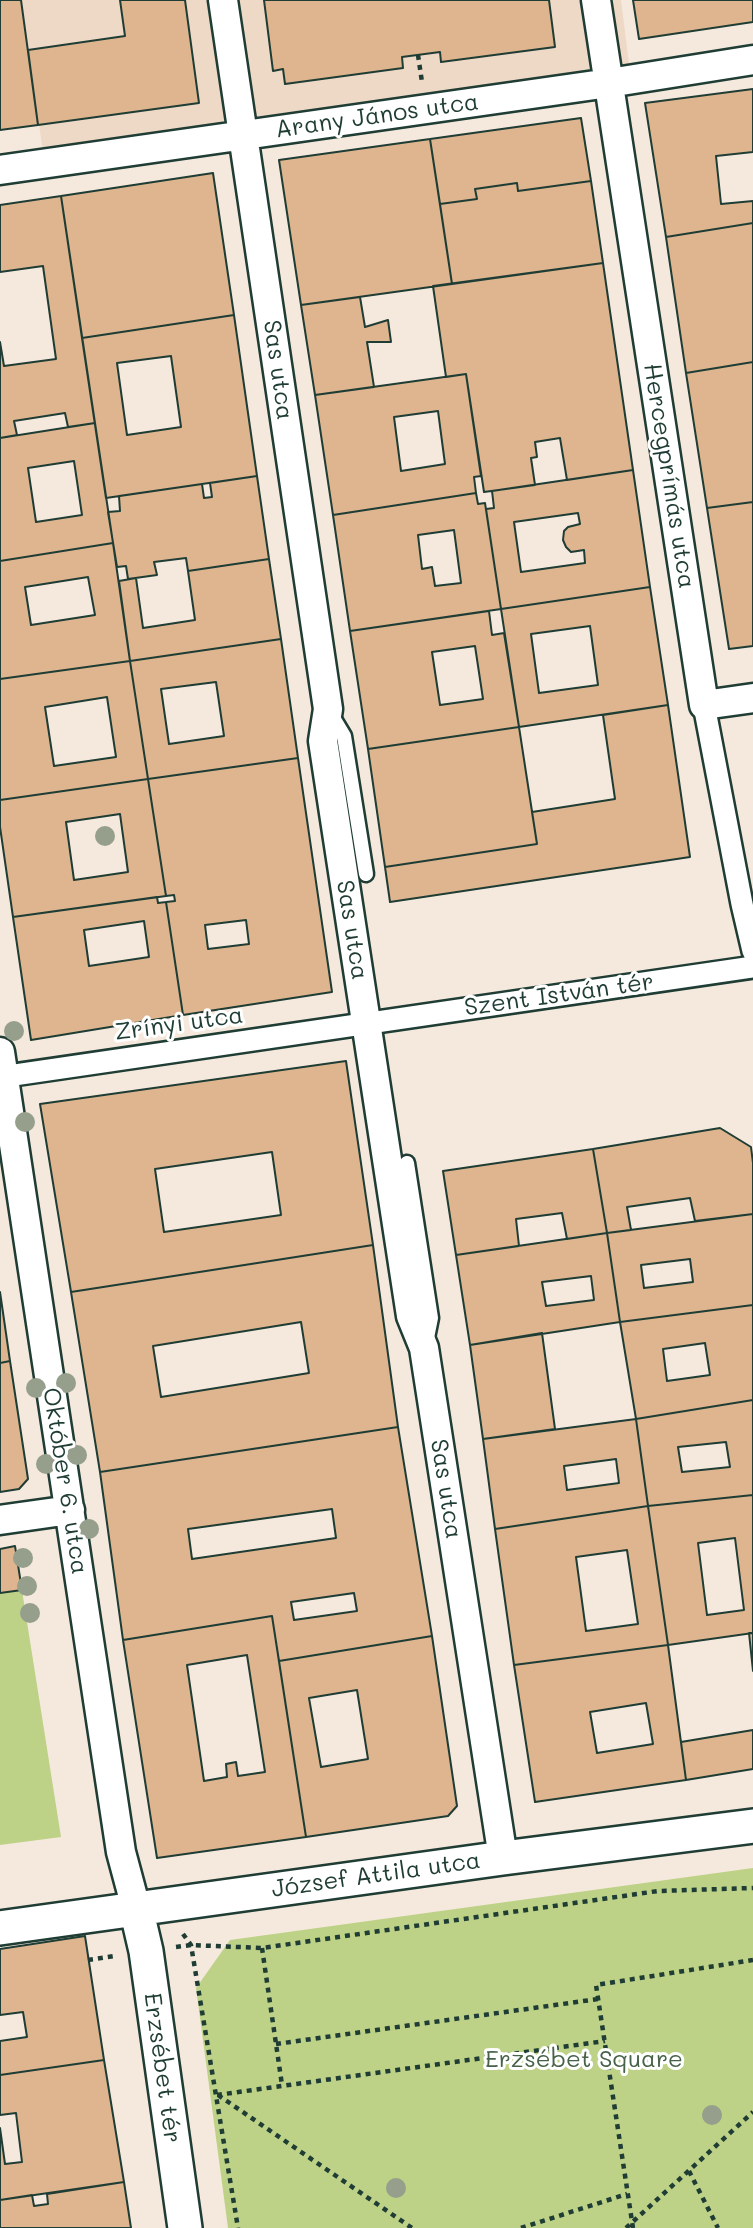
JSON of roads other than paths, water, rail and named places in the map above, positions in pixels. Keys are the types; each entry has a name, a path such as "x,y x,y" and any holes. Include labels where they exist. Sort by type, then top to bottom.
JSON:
{"street":[{"name":"Sas utca","path":"223,0 328,709 323,741 411,1316 425,1348 503,1858"},
{"name":"Hercegprímás utca","path":"596,0 704,705 753,951"},
{"name":"Arany János utca","path":"0,170 753,60"},
{"path":"704,705 753,698"},
{"name":"Szent István tér","path":"366,1024 753,967"},
{"name":"Zrínyi utca","path":"1,1069 366,1024"},
{"name":"Október 6. utca","path":"1,1069 121,1852 136,1908"},
{"path":"0,1520 70,1510"},
{"name":"József Attila utca","path":"0,1928 753,1826"},
{"name":"Erzsébet tér","path":"136,1908 146,1951 185,2228"}],"lane":[{"path":"328,709 344,736 366,874"},
{"path":"407,1163 431,1318 425,1348"}],"park label":[{"name":"Erzsébet Square","path":"584,2060"}]}
